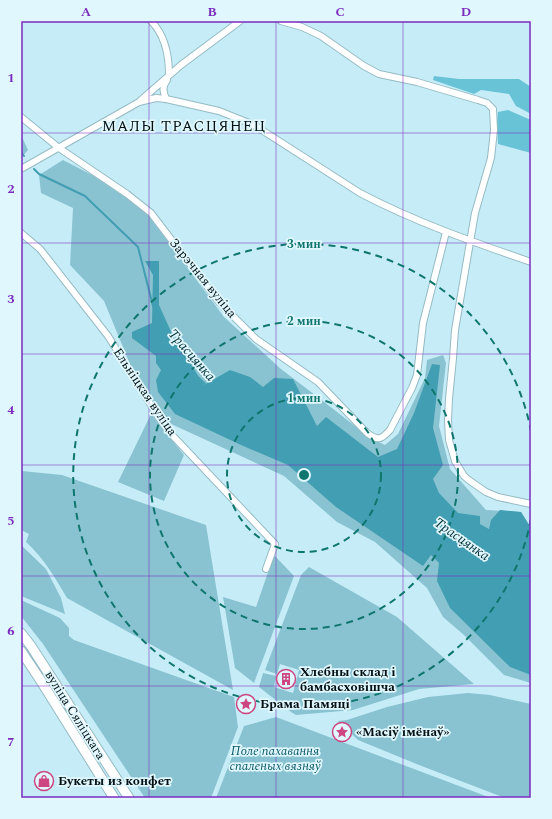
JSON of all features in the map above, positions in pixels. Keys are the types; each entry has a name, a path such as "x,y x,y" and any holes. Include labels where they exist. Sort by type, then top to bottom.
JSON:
{"main road":[{"name":"вуліца Сяліцкага","path":"21,632 129,798"},
{"name":"вуліца Сяліцкага","path":"21,651 114,798"}],"street":[{"path":"151,21 160,32 168,60 169,75 163,86 163,92 166,99"},
{"path":"21,169 139,102 169,75 240,21"},
{"path":"280,21 302,27 321,36 364,66 380,74 417,82 478,100 487,103 493,109 494,130 491,158 475,213 455,330 448,399 449,440 452,453 459,469 470,481 486,492 498,497 531,504"},
{"path":"139,102 156,98 166,99 219,111 254,126 360,193 422,223 531,262"},
{"name":"Зарэчная вуліца","path":"21,117 59,148 127,194 151,213 214,296 232,316 256,339 318,382 367,434 374,438 379,439 385,436 390,430 412,388 417,375 423,323 446,232"},
{"name":"Ельніцкая вуліца","path":"21,233 40,250 108,336 159,418 173,436 275,544 266,569"}],"green space":[{"path":"21,135 28,150 21,158"},
{"path":"63,160 94,176 131,201 149,216 224,317 281,369 369,437 385,445 398,434 425,378 427,360 443,355 446,363 439,426 450,469 486,510 521,512 531,528 531,683 504,675 464,635 443,617 427,588 375,542 337,522 284,476 169,423 139,386 104,301 70,265 73,208 41,193 39,175"},
{"path":"151,414 184,455 164,501 118,482"},
{"path":"22,471 62,475 206,525 233,690 67,598 44,561 26,542 29,534 21,530"},
{"path":"21,545 46,569 61,598 65,614 21,596"},
{"path":"274,555 294,576 254,683 235,668 223,597 256,607"},
{"path":"309,567 397,617 474,684 419,689 353,710 296,715 291,712 259,687 263,673 276,676 274,687 293,693 299,670 280,664 277,674 265,670 301,575"},
{"path":"21,600 60,618 69,628 69,636 74,640 234,697 238,727 211,798 145,798 43,644 21,616"},
{"path":"468,693 490,695 531,704 531,798 505,798 419,765 358,740 338,721 347,720 387,707 428,697"},
{"name":"Поле пахавання спаленых вязняў","path":"276,717 491,798 216,798 244,726"}],"shaded area":[{"path":"434,76 459,79 519,79 531,87 531,114 516,106 509,94 481,90 474,94 433,80"},
{"path":"508,110 531,120 531,153 498,144 498,112"}],"water":[{"path":"145,261 159,261 159,305 173,336 204,385 230,370 250,377 263,387 274,378 293,379 317,426 326,417 378,457 397,449 414,413 432,364 440,365 433,428 443,465 433,479 439,493 458,513 480,516 480,524 489,529 491,520 500,510 521,512 531,528 531,675 510,667 450,608 437,581 439,563 431,555 423,566 336,507 288,465 175,414 158,392 156,380 161,370 156,363 156,356 132,338 132,332 152,323 153,275"}],"waterway":[{"name":"Трасцянка","path":"21,152 24,156"},
{"name":"Трасцянка","path":"34,169 39,174 85,196 138,247 153,306"},
{"name":"Трасцянка","path":"199,378 206,385"}],"place":[{"name":"Хлебны склад і бамбасховішча","path":"286,679"},
{"name":"Брама Памяці","path":"246,704"},
{"name":"«Масіў імёнаў»","path":"342,732"},
{"name":"Букеты из конфет","path":"44,781"}],"district":[{"name":"МАЛЫ ТРАСЦЯНЕЦ","path":"184,126"}]}
